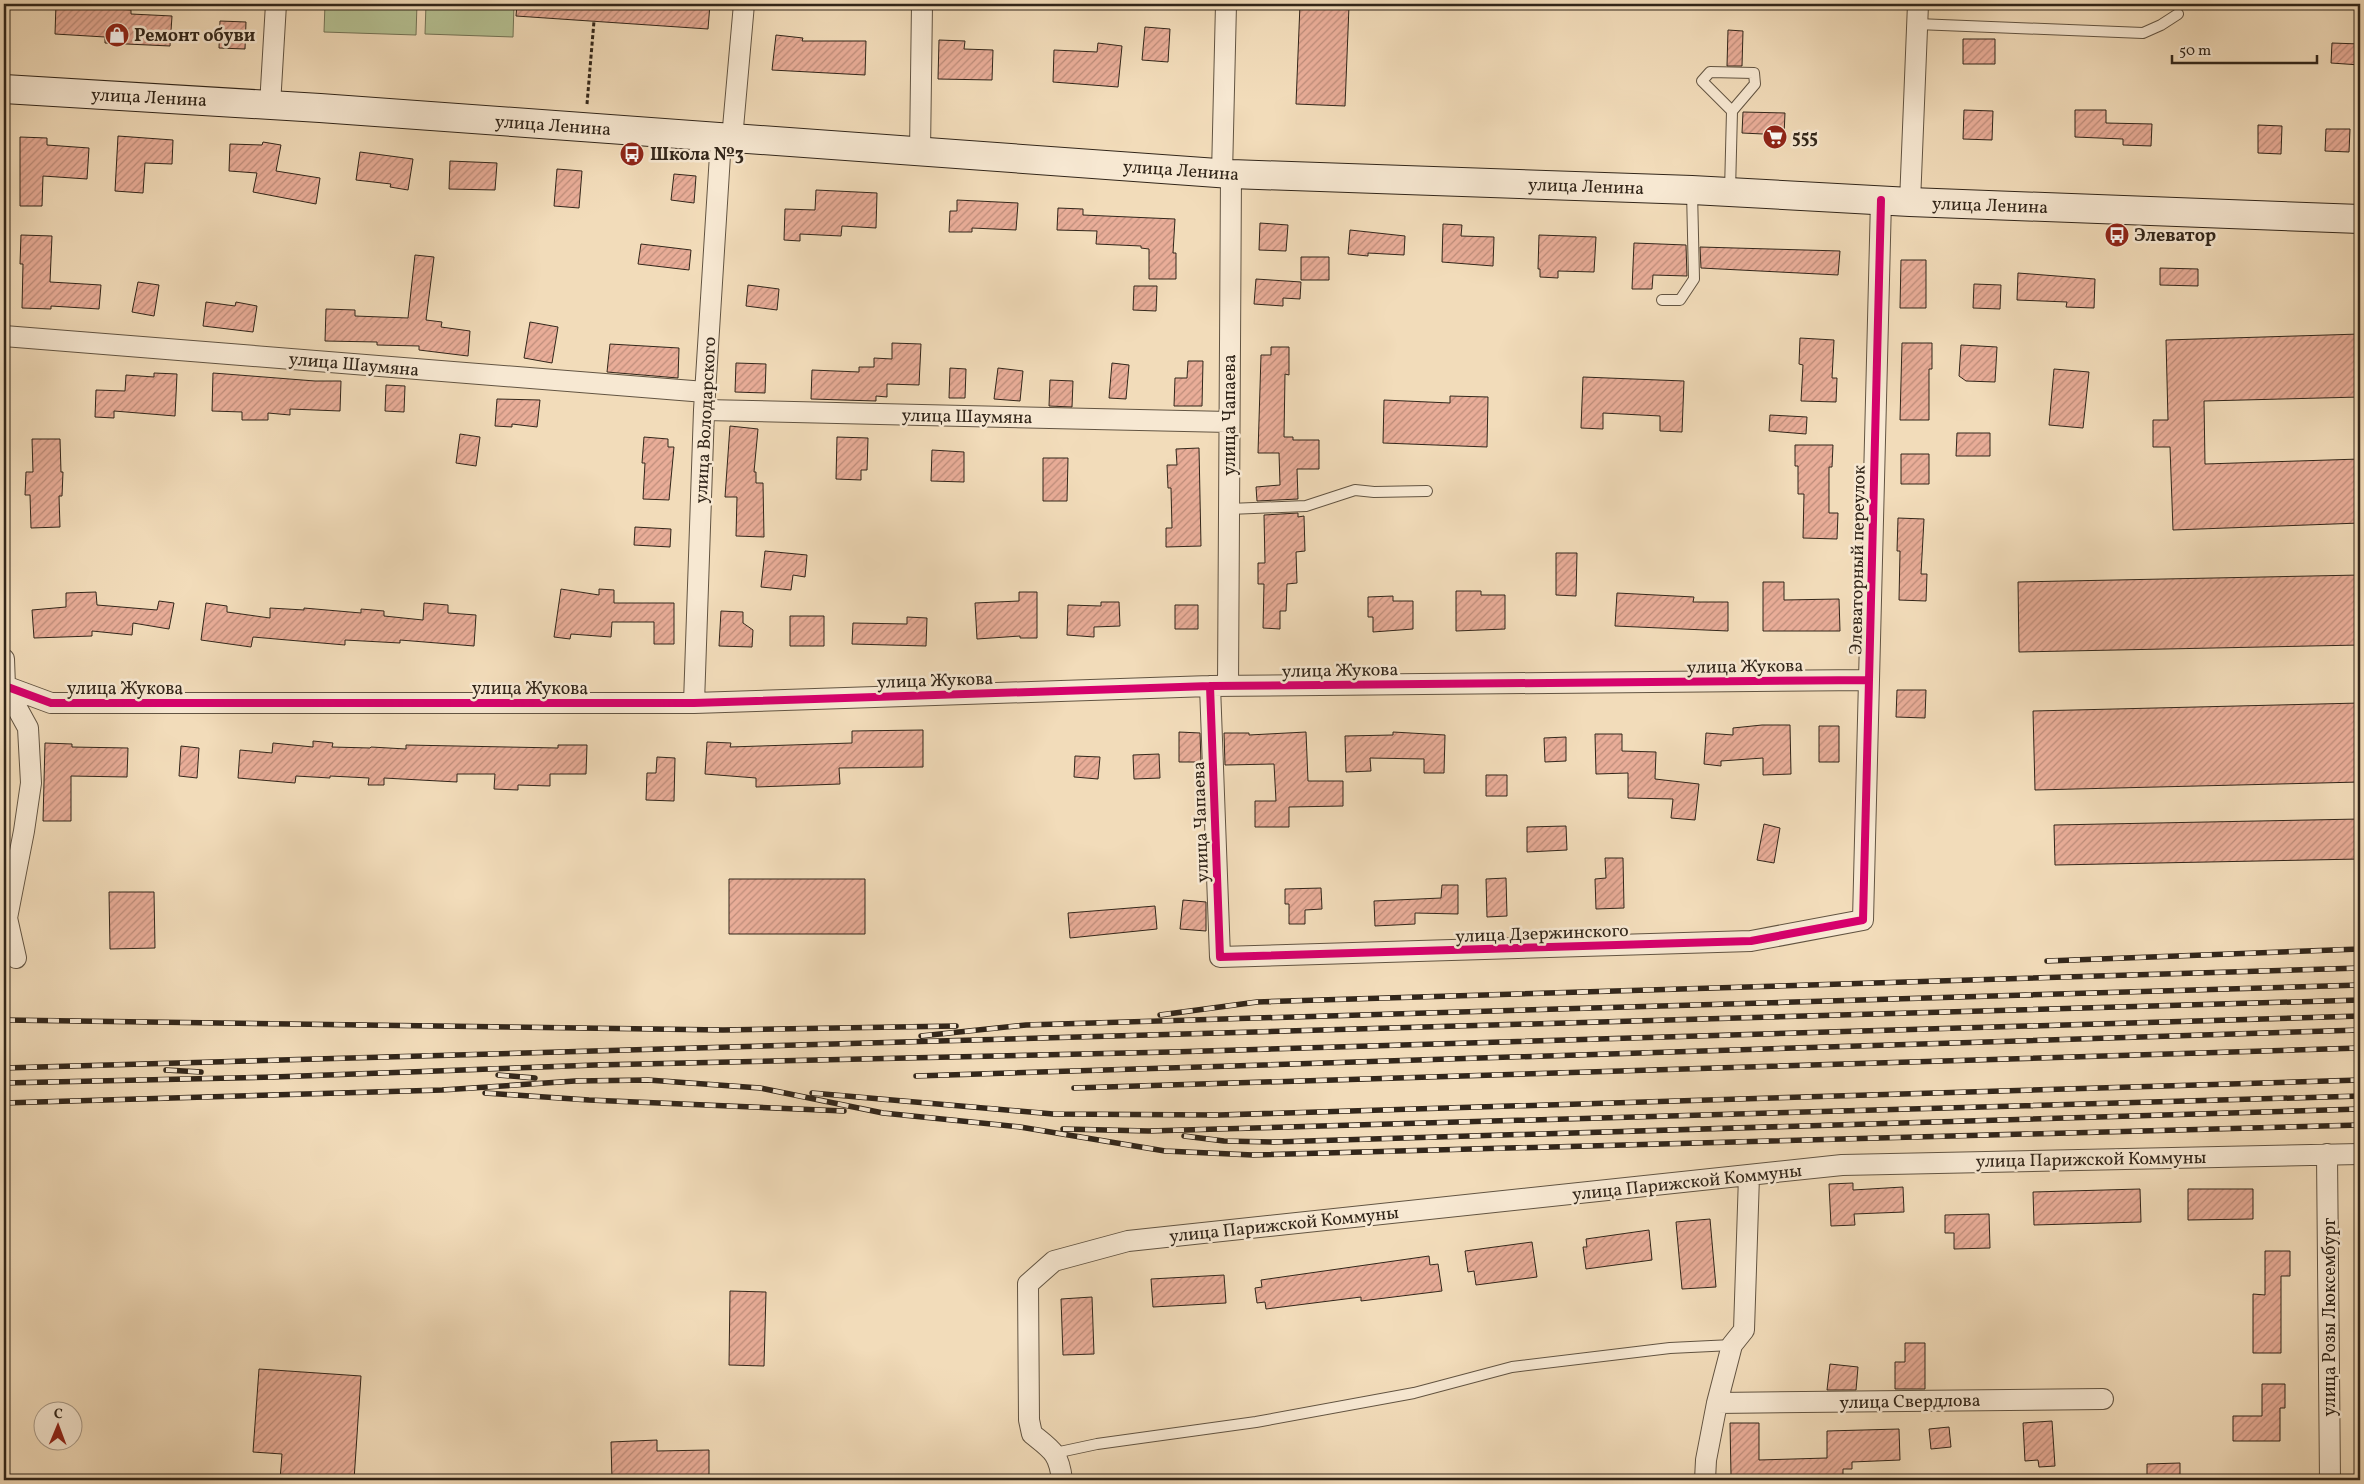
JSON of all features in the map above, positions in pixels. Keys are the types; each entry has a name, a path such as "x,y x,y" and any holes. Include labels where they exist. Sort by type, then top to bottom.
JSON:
{"main road":[{"name":"улица Ленина","path":"4,89 270,105 1226,174 1692,190 1910,202 2360,219"}],"street":[{"path":"270,105 276,4"},
{"name":"улица Володарского","path":"694,702 705,401 727,139 744,4"},
{"path":"920,151 922,4"},
{"name":"улица Чапаева","path":"1220,958 1219,686 1229,509 1226,4"},
{"path":"1910,202 1918,4"},
{"name":"Элеваторный переулок","path":"1863,920 1881,200"},
{"name":"улица Шаумяна","path":"4,336 705,401 1229,422"},
{"path":"4,660 4,686 28,728 31,783 24,831 7,918 16,958"},
{"name":"улица Жукова","path":"4,686 50,703 694,702 1219,686 1869,680"},
{"name":"улица Дзержинского","path":"1220,958 1751,941 1863,920"},
{"name":"улица Розы Люксембург","path":"2328,1154 2330,1480"},
{"name":"улица Парижской Коммуны","path":"1054,1453 1032,1434 1029,1420 1028,1284 1054,1261 1128,1241 1842,1165 2360,1154"},
{"path":"1705,1480 1706,1460 1717,1404 1732,1345 1744,1330 1749,1176"},
{"name":"улица Свердлова","path":"1717,1404 2103,1399"},
{"path":"1054,1453 1060,1462 1062,1480"}],"lane":[{"path":"1918,24 2143,33 2161,25 2178,14"},
{"path":"1730,192 1732,111 1754,84 1754,73 1710,72 1702,81 1732,111"},
{"path":"1662,300 1680,300 1694,279 1692,190"},
{"path":"1229,509 1306,506 1355,490 1365,492 1427,491"},
{"path":"1054,1453 1097,1444 1256,1422 1414,1393 1512,1367 1670,1348 1732,1345"}],"path":[{"path":"585,127 594,21"}],"green space":[{"path":"325,4 417,4 416,35 324,32"},
{"path":"426,4 514,4 513,37 425,34"}],"building":[{"path":"56,4 131,10 131,14 172,16 170,46 105,43 105,37 55,34"},
{"path":"517,4 710,4 708,29 516,16"},
{"path":"1300,4 1349,6 1345,106 1296,104"},
{"path":"220,21 246,22 245,49 219,48"},
{"path":"1145,27 1170,29 1168,62 1142,60"},
{"path":"1728,30 1743,31 1742,66 1727,66"},
{"path":"776,35 803,38 802,41 866,41 865,75 772,70"},
{"path":"1963,39 1995,39 1995,64 1963,64"},
{"path":"939,40 965,41 964,49 993,50 992,80 938,79"},
{"path":"1098,43 1122,46 1118,87 1053,82 1054,50 1097,52"},
{"path":"2332,43 2360,44 2360,65 2331,63"},
{"path":"1964,110 1993,111 1992,140 1963,139"},
{"path":"2075,110 2106,110 2106,123 2152,124 2151,146 2123,145 2123,139 2075,137"},
{"path":"1743,112 1785,113 1784,135 1742,133"},
{"path":"2258,125 2282,126 2281,154 2258,153"},
{"path":"2326,129 2350,129 2349,152 2325,151"},
{"path":"118,136 173,140 172,164 145,163 143,193 115,191"},
{"path":"20,137 47,138 47,145 89,148 87,179 43,176 42,206 20,206"},
{"path":"263,142 281,145 276,171 320,178 316,204 253,192 257,173 229,171 230,144 262,145"},
{"path":"360,152 413,159 408,190 390,187 391,184 356,180"},
{"path":"450,161 497,163 495,190 449,189"},
{"path":"557,169 582,171 579,208 554,206"},
{"path":"674,174 696,176 694,203 671,200"},
{"path":"816,190 877,193 876,228 842,226 841,236 800,234 800,241 784,240 785,209 815,210"},
{"path":"957,200 1018,203 1016,230 972,228 972,232 949,232 950,211 957,211"},
{"path":"1058,208 1083,209 1083,215 1175,219 1173,253 1176,253 1176,279 1149,279 1149,249 1141,248 1141,246 1096,244 1097,231 1057,230"},
{"path":"1260,223 1288,225 1286,251 1259,250"},
{"path":"1443,224 1462,225 1461,236 1494,237 1493,266 1442,262"},
{"path":"1350,230 1405,236 1404,255 1368,253 1368,256 1348,254"},
{"path":"21,235 52,236 50,282 101,285 99,309 51,306 51,309 22,308 23,264 20,264"},
{"path":"1539,235 1596,237 1594,272 1558,271 1558,278 1540,277 1540,269 1538,269"},
{"path":"1634,243 1686,245 1687,276 1653,275 1652,289 1632,289"},
{"path":"641,244 691,250 689,270 638,264"},
{"path":"1700,247 1840,251 1838,275 1701,268"},
{"path":"415,255 434,257 426,320 442,322 441,327 470,331 468,356 419,350 419,346 377,345 377,342 325,341 326,309 355,310 355,316 408,318"},
{"path":"1301,257 1329,257 1329,280 1301,280"},
{"path":"1901,260 1926,260 1926,308 1900,308"},
{"path":"2160,268 2198,269 2198,286 2160,285"},
{"path":"2018,273 2095,279 2094,308 2066,307 2067,302 2017,300"},
{"path":"1256,279 1301,282 1300,299 1283,298 1283,306 1254,304"},
{"path":"138,282 159,285 154,316 132,312"},
{"path":"1974,284 2001,285 2000,309 1973,308"},
{"path":"748,285 779,289 777,310 746,306"},
{"path":"1134,286 1157,286 1156,311 1133,310"},
{"path":"206,302 235,306 236,302 257,306 253,332 203,326"},
{"path":"530,322 558,327 552,363 524,358"},
{"path":"2360,334 2360,397 2204,401 2205,464 2360,459 2360,523 2173,530 2170,447 2153,447 2153,420 2168,420 2166,340"},
{"path":"1800,338 1834,340 1832,378 1837,378 1836,402 1801,401 1803,365 1799,364"},
{"path":"892,343 921,344 919,385 887,384 887,397 876,396 876,401 811,399 812,370 859,372 859,367 874,367 874,358 892,359"},
{"path":"1902,343 1932,343 1932,369 1929,369 1929,420 1900,420"},
{"path":"610,344 679,348 678,378 607,372"},
{"path":"1961,345 1997,347 1995,382 1966,381 1959,376"},
{"path":"1271,347 1289,347 1289,375 1285,374 1284,437 1293,437 1293,440 1319,440 1319,469 1297,469 1298,499 1257,501 1256,487 1280,485 1279,453 1258,453 1261,355 1271,355"},
{"path":"1188,361 1203,361 1202,406 1174,406 1175,378 1187,378"},
{"path":"736,363 766,364 765,393 735,392"},
{"path":"1112,363 1129,365 1126,399 1109,398"},
{"path":"950,368 966,369 965,398 949,398"},
{"path":"998,368 1023,371 1020,401 994,399"},
{"path":"2054,369 2089,372 2083,428 2049,425"},
{"path":"154,373 177,374 175,416 114,411 114,418 95,417 96,390 125,391 126,375 154,377"},
{"path":"213,373 315,381 341,381 340,411 290,409 290,415 268,413 268,420 242,420 242,412 212,411"},
{"path":"1583,377 1684,381 1682,432 1660,431 1660,416 1603,413 1603,429 1581,428"},
{"path":"1050,380 1073,381 1072,407 1049,406"},
{"path":"386,385 405,386 404,412 385,411"},
{"path":"1450,396 1488,397 1487,447 1383,443 1384,400 1450,403"},
{"path":"497,399 540,400 537,427 512,424 512,427 495,426"},
{"path":"1770,415 1807,417 1806,434 1769,431"},
{"path":"730,426 758,429 754,472 756,472 756,483 763,483 764,537 736,536 737,497 725,497"},
{"path":"1957,433 1990,433 1990,456 1956,456"},
{"path":"460,434 480,437 476,466 456,463"},
{"path":"644,437 668,439 668,447 674,447 669,500 643,499 645,463 642,463"},
{"path":"837,437 868,438 867,470 861,470 861,480 836,479"},
{"path":"32,439 60,439 61,472 63,472 62,496 59,496 60,527 31,528 30,495 25,495 26,472 33,472"},
{"path":"1795,445 1833,445 1832,467 1829,467 1829,513 1838,513 1837,539 1803,538 1804,494 1798,494 1798,466 1795,466"},
{"path":"1199,448 1201,546 1166,547 1166,528 1172,528 1171,488 1168,488 1167,465 1177,465 1176,449"},
{"path":"932,450 964,452 964,482 931,481"},
{"path":"1901,454 1929,454 1929,484 1901,484"},
{"path":"1043,458 1068,458 1067,501 1043,501"},
{"path":"1298,513 1298,517 1304,516 1305,551 1296,552 1297,583 1287,584 1286,611 1280,611 1280,629 1263,628 1264,584 1258,584 1258,563 1265,563 1264,515"},
{"path":"1898,518 1924,519 1921,574 1927,574 1926,601 1899,600 1900,551 1897,551"},
{"path":"635,527 671,529 670,547 634,545"},
{"path":"765,551 807,555 805,577 793,575 791,590 761,587"},
{"path":"1556,553 1577,553 1576,596 1556,595"},
{"path":"2360,575 2360,645 2019,652 2018,582"},
{"path":"1763,582 1784,582 1784,600 1839,599 1840,631 1763,631"},
{"path":"561,589 599,595 599,589 614,590 614,603 674,603 674,644 654,644 654,622 612,622 611,637 571,634 570,639 554,637"},
{"path":"1456,591 1481,591 1481,595 1505,595 1505,629 1456,631"},
{"path":"96,592 97,605 157,610 159,601 174,603 169,629 133,623 132,635 92,631 92,636 34,638 32,610 66,607 66,593"},
{"path":"1019,592 1037,592 1037,638 1020,638 1020,636 977,639 975,603 1019,601"},
{"path":"1617,593 1694,597 1693,602 1728,602 1728,631 1615,626"},
{"path":"1393,596 1393,601 1413,601 1413,629 1373,632 1373,617 1368,617 1368,597"},
{"path":"1101,602 1119,602 1120,626 1094,627 1094,637 1067,635 1068,605 1101,606"},
{"path":"206,603 227,606 227,612 270,618 270,608 304,610 304,608 361,613 361,609 384,611 384,616 423,620 424,603 448,605 448,613 476,615 474,646 400,640 400,643 345,640 345,645 253,637 251,647 201,640"},
{"path":"1175,605 1198,605 1198,629 1175,629"},
{"path":"721,611 743,612 743,623 753,630 752,647 719,646"},
{"path":"790,616 824,616 824,646 790,646"},
{"path":"907,617 927,618 926,646 852,644 853,623 907,624"},
{"path":"1897,690 1926,690 1925,718 1896,717"},
{"path":"2360,703 2360,782 2035,790 2033,711"},
{"path":"1790,725 1791,774 1763,775 1763,758 1721,761 1721,766 1704,764 1706,733 1733,735 1733,728"},
{"path":"1819,726 1839,726 1839,762 1819,762"},
{"path":"923,730 923,767 839,768 840,784 756,787 756,778 705,774 707,742 731,743 730,747 852,743 852,731"},
{"path":"1179,732 1200,733 1201,762 1179,762"},
{"path":"1306,732 1308,781 1343,781 1343,806 1289,807 1289,827 1255,827 1255,801 1276,801 1274,764 1225,765 1224,733 1249,733 1249,735"},
{"path":"1393,732 1445,735 1444,773 1424,773 1424,759 1370,758 1371,771 1346,772 1345,736 1393,735"},
{"path":"1595,734 1622,734 1622,751 1656,752 1655,779 1699,784 1695,820 1671,818 1673,799 1628,798 1628,773 1596,774"},
{"path":"1566,737 1566,761 1545,762 1544,738"},
{"path":"313,741 333,743 332,747 406,749 406,745 558,748 558,745 587,745 586,774 550,774 550,786 518,785 518,790 494,789 495,774 457,774 457,782 384,778 384,785 368,785 369,778 330,776 330,778 296,776 295,783 238,778 240,750 272,753 273,743 313,747"},
{"path":"45,743 72,744 72,747 128,748 127,777 71,776 71,821 43,821"},
{"path":"181,746 199,748 197,778 179,776"},
{"path":"1159,754 1160,778 1134,779 1133,755"},
{"path":"1075,756 1100,757 1098,779 1074,777"},
{"path":"657,757 675,758 674,801 646,800 647,773 656,773"},
{"path":"1486,775 1507,775 1507,796 1486,796"},
{"path":"2360,819 2360,859 2055,865 2054,825"},
{"path":"1764,824 1780,828 1774,863 1757,860"},
{"path":"1566,826 1567,850 1527,852 1527,827"},
{"path":"1605,858 1623,858 1624,908 1596,909 1595,879 1606,878"},
{"path":"1506,878 1507,916 1487,917 1486,879"},
{"path":"729,879 865,879 865,934 729,934"},
{"path":"1442,885 1458,885 1458,914 1415,913 1415,924 1375,926 1374,901 1441,898"},
{"path":"1321,888 1322,909 1305,910 1305,924 1289,924 1289,904 1285,904 1285,889"},
{"path":"109,892 154,892 155,948 110,949"},
{"path":"1183,900 1206,902 1206,931 1180,929"},
{"path":"1155,906 1157,929 1070,938 1068,913"},
{"path":"1853,1183 1853,1190 1903,1187 1904,1212 1854,1214 1855,1225 1831,1226 1829,1184"},
{"path":"2140,1189 2141,1222 2034,1225 2033,1192"},
{"path":"2188,1189 2253,1189 2253,1219 2188,1220"},
{"path":"1989,1214 1990,1248 1954,1249 1954,1233 1945,1233 1945,1215"},
{"path":"1710,1219 1716,1287 1682,1289 1676,1222"},
{"path":"1649,1230 1652,1260 1586,1269 1583,1247 1587,1247 1586,1239"},
{"path":"1532,1242 1537,1277 1476,1285 1474,1271 1468,1272 1465,1251"},
{"path":"2265,1251 2290,1251 2290,1276 2281,1276 2281,1353 2253,1353 2253,1294 2265,1295"},
{"path":"1429,1256 1430,1265 1438,1264 1442,1291 1361,1301 1361,1297 1266,1309 1265,1302 1257,1303 1255,1288 1262,1287 1261,1280"},
{"path":"1224,1275 1226,1303 1153,1307 1151,1279"},
{"path":"730,1291 766,1292 764,1366 729,1365"},
{"path":"1092,1297 1094,1354 1063,1355 1061,1299"},
{"path":"1905,1343 1925,1343 1925,1389 1895,1389 1895,1362 1905,1362"},
{"path":"1830,1364 1858,1367 1856,1390 1827,1390"},
{"path":"259,1369 361,1376 354,1480 280,1480 282,1454 253,1452"},
{"path":"2262,1384 2285,1384 2285,1408 2280,1408 2280,1441 2233,1441 2233,1416 2262,1416"},
{"path":"2052,1421 2055,1466 2039,1467 2038,1460 2025,1461 2023,1423"},
{"path":"1730,1423 1759,1423 1759,1460 1827,1458 1827,1431 1899,1429 1900,1460 1852,1462 1852,1469 1843,1469 1843,1480 1786,1480 1786,1475 1731,1475"},
{"path":"1949,1427 1951,1447 1931,1449 1929,1429"},
{"path":"657,1440 657,1451 709,1450 709,1480 612,1480 611,1442"},
{"path":"2180,1463 2180,1480 2147,1480 2147,1464"}],"railway":[{"path":"2047,961 2360,949"},
{"path":"1160,1015 1257,1002 2360,968"},
{"path":"921,1036 1026,1025 2360,985"},
{"path":"4,1068 2360,1000"},
{"path":"4,1083 274,1077 595,1065 1171,1052 2360,1016"},
{"path":"4,1020 723,1030 956,1026"},
{"path":"916,1076 2360,1030"},
{"path":"1074,1088 2360,1048"},
{"path":"166,1070 201,1072"},
{"path":"498,1075 535,1078"},
{"path":"4,1103 442,1090 575,1081 648,1080 760,1088 883,1113 1020,1127 1165,1151 1253,1155 2360,1125"},
{"path":"812,1093 1053,1114 1219,1115 2360,1080"},
{"path":"485,1093 589,1100 844,1111"},
{"path":"1063,1129 1149,1131 2360,1096"},
{"path":"1184,1136 1224,1141 1274,1142 2360,1109"}],"cycle path":[{"path":"1210,686 1220,957 1751,941 1863,920 1881,200"},
{"path":"5,686 51,703 694,703 1210,686 1869,680"}],"place":[{"name":"Ремонт обуви","path":"117,35"},
{"name":"555","path":"1775,137"},
{"name":"Школа №3","path":"632,154"},
{"name":"Элеватор","path":"2117,235"}]}
